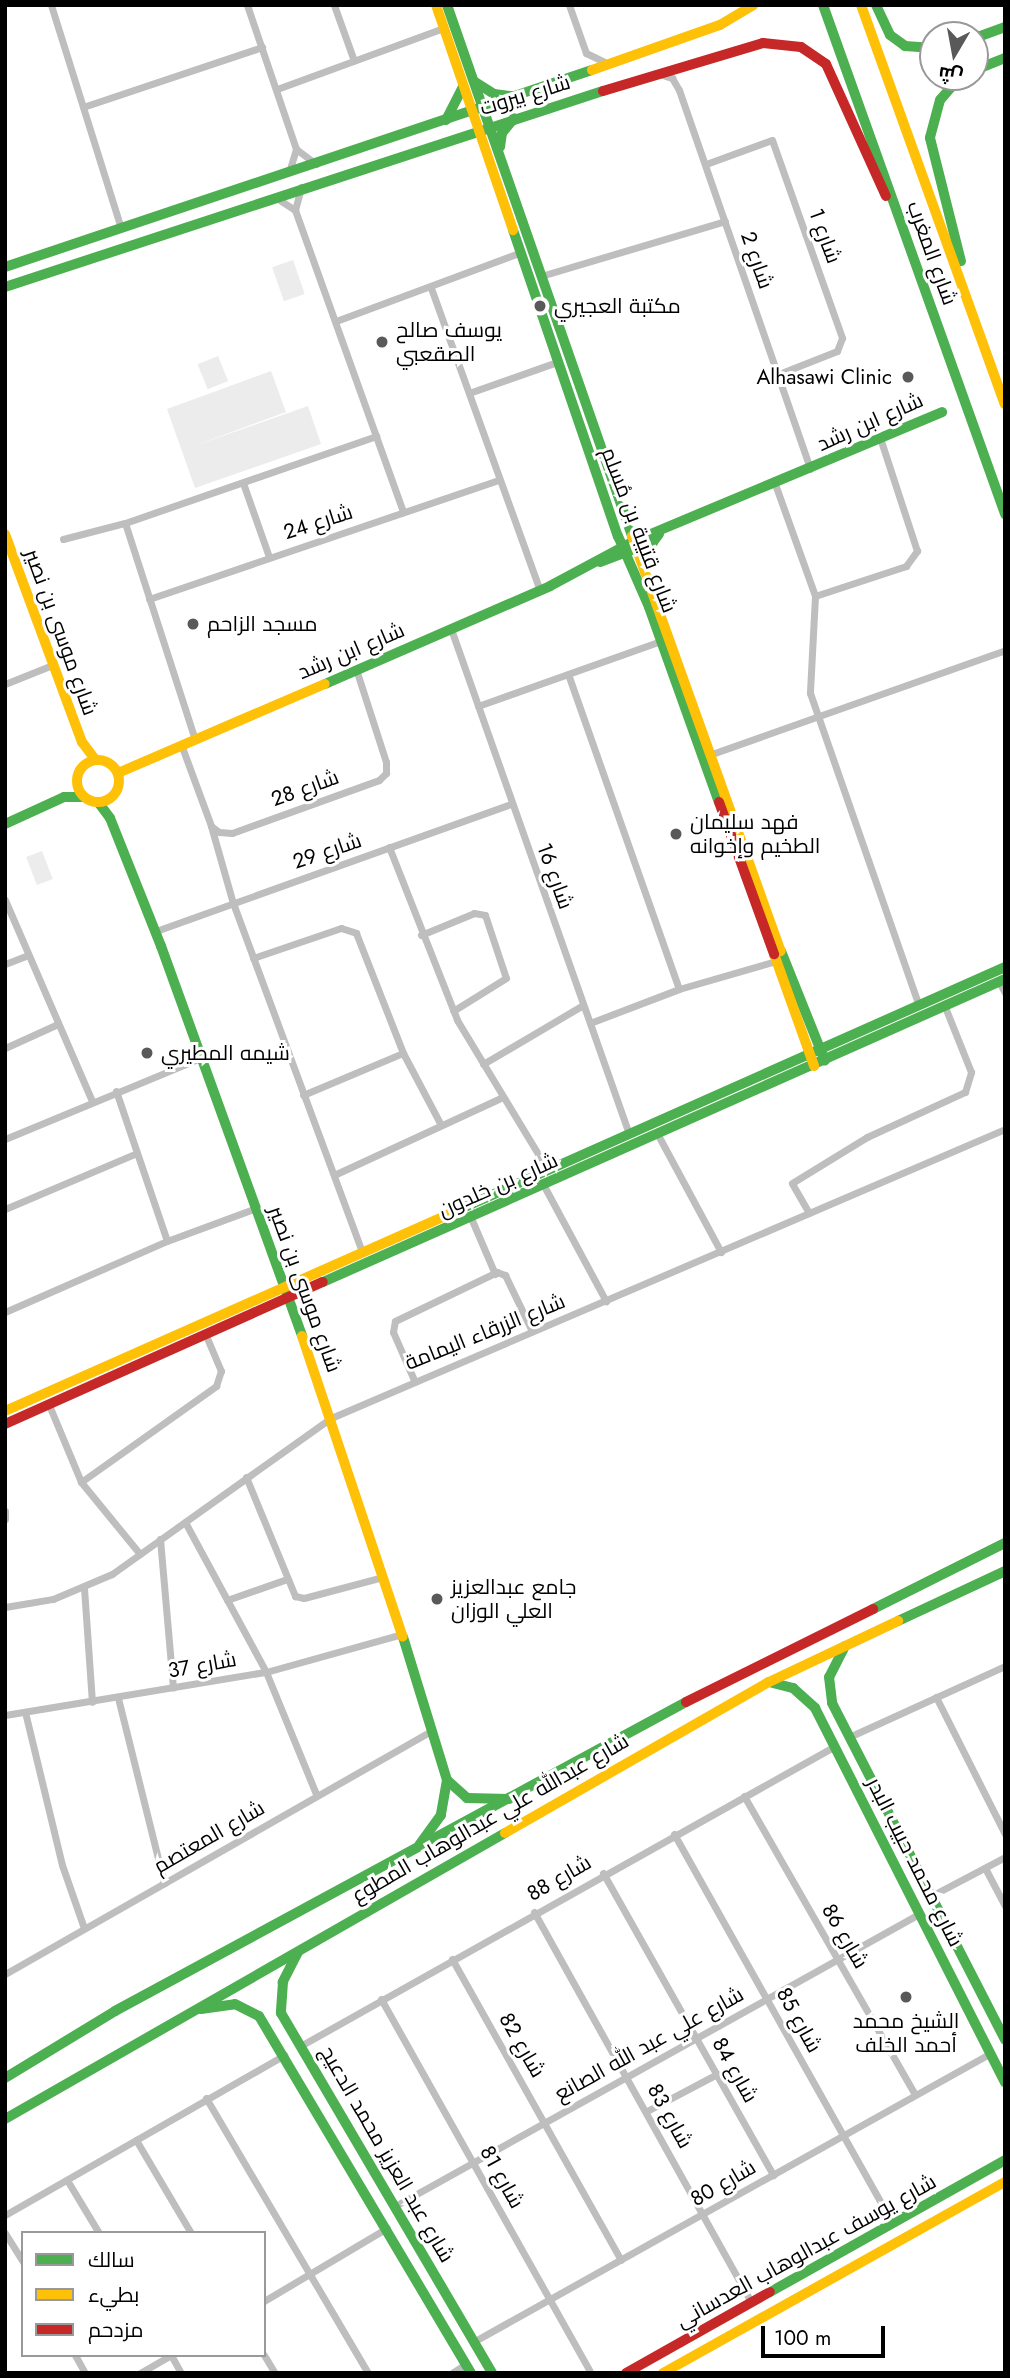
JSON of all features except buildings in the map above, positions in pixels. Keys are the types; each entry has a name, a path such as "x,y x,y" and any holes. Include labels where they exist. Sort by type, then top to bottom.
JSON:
{"main road":[{"name":"شارع قتيبة بن مُسلم","path":"436,5 519,253 624,551 706,755 814,1052 814,1066"},
{"name":"شارع قتيبة بن مُسلم","path":"447,5 636,545 776,961 814,1052 825,1061"},
{"name":"شارع بيروت","path":"5,267 610,64 720,25 752,5"},
{"name":"شارع المغرب","path":"823,5 1005,514"},
{"name":"شارع المغرب","path":"862,5 1005,404"},
{"path":"876,5 890,35 905,47 919,48"},
{"name":"شارع بيروت","path":"5,287 514,117 763,43 794,45 818,56 841,89 923,285"},
{"path":"446,120 459,102 461,80"},
{"path":"475,82 494,94 518,95"},
{"path":"950,91 933,116 931,154 980,336"},
{"path":"501,158 501,136 514,117"},
{"path":"451,138 473,141 485,152"},
{"path":"202,201 208,209 207,218"},
{"path":"44,274 41,262 108,233"},
{"name":"شارع ابن رشد","path":"118,773 942,412"},
{"name":"شارع موسى بن نصير","path":"6,541 82,742 95,759"},
{"name":"شارع موسى بن نصير","path":"81,766 82,742"},
{"path":"5,824 64,797 84,797 98,802 111,797 118,786 118,773 108,762 95,759 81,766 76,780 64,797"},
{"path":"76,780 84,797"},
{"name":"شارع موسى بن نصير","path":"110,818 111,797"},
{"name":"شارع موسى بن نصير","path":"98,802 110,818 156,931 331,1418 447,1780 441,1815 419,1845"},
{"name":"شارع بن خلدون","path":"5,1411 1005,967"},
{"name":"شارع بن خلدون","path":"5,1424 1002,981"},
{"name":"شارع عبدالله علي عبدالوهاب المطوع","path":"5,2077 115,2011 269,1931 419,1845 510,1799 675,1707 1005,1543"},
{"name":"شارع عبدالله علي عبدالوهاب المطوع","path":"5,2119 769,1682 1005,1572"},
{"name":"شارع محمد حبيب البدر","path":"845,1646 829,1677 832,1703 1005,2040"},
{"name":"شارع محمد حبيب البدر","path":"769,1682 793,1688 815,1708 1005,2083"},
{"path":"815,1708 825,1699 832,1703"},
{"path":"447,1780 467,1798 510,1799"},
{"path":"863,1802 875,1801 878,1796"},
{"path":"875,1824 890,1818"},
{"path":"268,2029 271,2019 284,2018 279,1998 285,1975 299,1951"},
{"path":"950,1975 966,1965"},
{"path":"960,1994 971,1985 978,1989"},
{"name":"شارع عبد العزيز محمد الدعيج","path":"201,2008 241,2005 255,2012 268,2029 335,2137 469,2368"},
{"name":"شارع عبد العزيز محمد الدعيج","path":"284,2018 492,2373"},
{"path":"324,2119 331,2119 340,2110"},
{"path":"335,2137 339,2131 353,2132"},
{"name":"شارع يوسف عبدالوهاب العدساني","path":"626,2373 1003,2163"},
{"name":"شارع يوسف عبدالوهاب العدساني","path":"667,2371 1005,2182"},
{"path":"421,2285 436,2277"},
{"path":"432,2305 435,2298 448,2298"},
{"path":"684,2340 685,2350 694,2355"},
{"path":"662,2353 672,2358 667,2371"}],"street":[{"path":"51,5 121,228"},
{"path":"247,5 296,149 316,164"},
{"path":"334,5 354,61"},
{"path":"569,5 586,53 610,64"},
{"path":"277,89 444,28"},
{"path":"83,107 262,47"},
{"name":"شارع 2","path":"658,74 677,84 810,469"},
{"name":"شارع 1","path":"706,164 772,140 842,338 837,351 779,374"},
{"path":"288,173 296,149"},
{"path":"301,187 295,210 403,512"},
{"path":"274,196 295,210"},
{"path":"541,276 725,221"},
{"path":"336,321 431,288 519,253"},
{"path":"431,288 540,590"},
{"path":"469,393 557,362"},
{"path":"62,539 125,523 376,436"},
{"path":"815,596 906,565 913,560 917,543 880,438"},
{"name":"شارع 24","path":"149,599 499,480"},
{"path":"243,483 268,557"},
{"path":"775,484 815,596 807,677 816,717 919,1006"},
{"path":"125,523 195,740"},
{"name":"شارع 16","path":"451,629 629,1134"},
{"path":"478,706 661,641"},
{"path":"706,755 1005,650"},
{"path":"5,684 52,665"},
{"name":"شارع 28","path":"211,826 232,833 379,780 386,773 356,668"},
{"path":"568,674 679,989"},
{"path":"182,747 211,826 233,902 362,1252"},
{"name":"شارع 29","path":"156,931 511,804"},
{"path":"389,847 421,935 453,1011 548,1170"},
{"path":"5,900 92,1101"},
{"path":"421,935 474,913 485,915 506,978 453,1011"},
{"path":"253,958 349,928 356,933 403,1053 441,1125"},
{"path":"5,964 28,955"},
{"path":"590,1023 679,989 776,961"},
{"path":"1002,981 1005,993"},
{"path":"483,1064 583,1005"},
{"path":"809,1213 792,1183 867,1137 965,1092 971,1072 946,1007"},
{"path":"5,1048 58,1024"},
{"path":"303,1095 403,1053"},
{"path":"5,1128 8,1138 201,1058"},
{"path":"117,1091 167,1241"},
{"path":"334,1175 503,1097"},
{"name":"شارع الزرقاء اليمامة","path":"5,1607 84,1588 140,1553 331,1418 414,1380 606,1301 1005,1129"},
{"path":"658,1135 721,1252"},
{"path":"5,1209 137,1153"},
{"path":"544,1186 606,1301"},
{"path":"6,1309 167,1241 256,1208"},
{"path":"471,1218 495,1273"},
{"path":"414,1380 393,1325 495,1273 505,1275 532,1331"},
{"path":"81,1482 216,1386 221,1371 206,1335"},
{"path":"49,1405 81,1482 140,1553"},
{"path":"246,1477 295,1595 304,1598 383,1577"},
{"path":"5,1511 5,1519"},
{"path":"185,1522 266,1672 316,1794"},
{"path":"160,1539 173,1687"},
{"path":"227,1600 287,1579"},
{"path":"84,1588 92,1702"},
{"name":"شارع 37","path":"5,1715 266,1672 402,1634"},
{"path":"849,1737 1005,1666"},
{"path":"936,1697 1005,1834"},
{"path":"118,1698 164,1883"},
{"path":"25,1712 62,1865 84,1928"},
{"name":"شارع المعتصم","path":"5,1974 316,1794 430,1732"},
{"name":"شارع 88","path":"302,2045 603,1873 835,1746"},
{"name":"شارع 86","path":"744,1796 915,2094"},
{"name":"شارع 85","path":"674,1834 892,2224"},
{"path":"931,1896 1005,1857"},
{"path":"985,1868 1005,1906"},
{"name":"شارع 84","path":"603,1873 773,2175"},
{"name":"شارع 83","path":"534,1913 628,2076 751,2302"},
{"name":"شارع علي عبد الله الصانع","path":"395,2206 919,1914"},
{"name":"شارع 82","path":"452,1959 621,2260"},
{"name":"شارع 81","path":"381,1999 591,2373"},
{"name":"شارع 80","path":"473,2342 989,2054"},
{"path":"5,2215 284,2055"},
{"path":"647,2111 717,2074"},
{"path":"206,2098 368,2373"},
{"path":"136,2140 190,2231"},
{"path":"67,2180 98,2231"},
{"path":"266,2300 388,2228"},
{"path":"5,2233 21,2259"},
{"path":"76,2357 85,2373"},
{"path":"140,2373 168,2357"},
{"path":"172,2357 181,2373"},
{"path":"265,2357 275,2373"},
{"path":"452,2373 469,2368"}],"shaded area":[{"path":"293,260 305,294 284,301 272,267"},
{"path":"218,356 228,381 208,389 198,364"},
{"path":"271,371 286,412 191,447 308,406 321,444 195,488 167,409"},
{"path":"42,851 53,879 37,885 26,857"}],"traffic: fast":[{"path":"447,5 632,536"},
{"path":"823,5 1005,514"},
{"path":"876,5 890,35 905,46 919,47"},
{"path":"989,33 1005,27"},
{"path":"989,64 1005,58"},
{"path":"5,267 592,70"},
{"path":"475,82 494,94 511,96"},
{"path":"446,120 462,88"},
{"path":"5,287 603,91"},
{"path":"948,91 940,100 930,138 961,261"},
{"path":"500,147 502,133 514,118"},
{"path":"513,230 618,536 649,607 719,802"},
{"path":"325,684 550,586 634,541 942,412"},
{"path":"600,562 653,542 659,534"},
{"path":"5,824 64,797 84,797"},
{"path":"98,802 110,818 161,946 302,1336"},
{"path":"781,951 825,1061"},
{"path":"447,1215 1005,967"},
{"path":"323,1282 1005,979"},
{"path":"873,1609 1005,1543"},
{"path":"898,1621 1005,1571"},
{"path":"403,1637 447,1780 441,1815 419,1845"},
{"path":"845,1646 829,1677 832,1703 1005,2040"},
{"path":"769,1682 793,1688 815,1708 1005,2083"},
{"path":"5,2078 115,2011 686,1702"},
{"path":"447,1780 467,1798 509,1799"},
{"path":"5,2119 505,1833"},
{"path":"298,1952 283,1982 281,2013 492,2373"},
{"path":"201,2009 235,2004 259,2016 471,2373"},
{"path":"770,2292 1005,2160"}],"traffic: slow":[{"path":"436,5 513,230"},
{"path":"592,70 720,25 753,5"},
{"path":"861,5 1005,404"},
{"path":"5,534 82,742 95,759"},
{"path":"632,536 781,951"},
{"path":"118,773 325,684"},
{"path":"98,760 113,766 119,781 113,796 98,802 83,796 77,781 83,766 98,760"},
{"path":"774,954 814,1066"},
{"path":"5,1411 447,1215"},
{"path":"302,1336 403,1637"},
{"path":"505,1833 769,1682 898,1621"},
{"path":"663,2373 1005,2182"}],"traffic: jam":[{"path":"603,91 763,43 801,47 826,64 886,196"},
{"path":"719,802 774,954"},
{"path":"5,1424 323,1282"},
{"path":"686,1702 873,1609"},
{"path":"626,2373 770,2292"}],"place":[{"name":"مكتبة العجيري","path":"540,306"},
{"name":"يوسف صالح الصقعبي","path":"382,342"},
{"name":"Alhasawi Clinic","path":"908,377"},
{"name":"مسجد الزاحم","path":"193,624"},
{"name":"فهد سليمان الطخيم وإخوانه","path":"676,834"},
{"name":"شيمه المطيري","path":"147,1053"},
{"name":"جامع عبدالعزيز العلي الوزان","path":"437,1599"},
{"name":"الشيخ محمد أحمد الخلف","path":"906,1997"}]}
